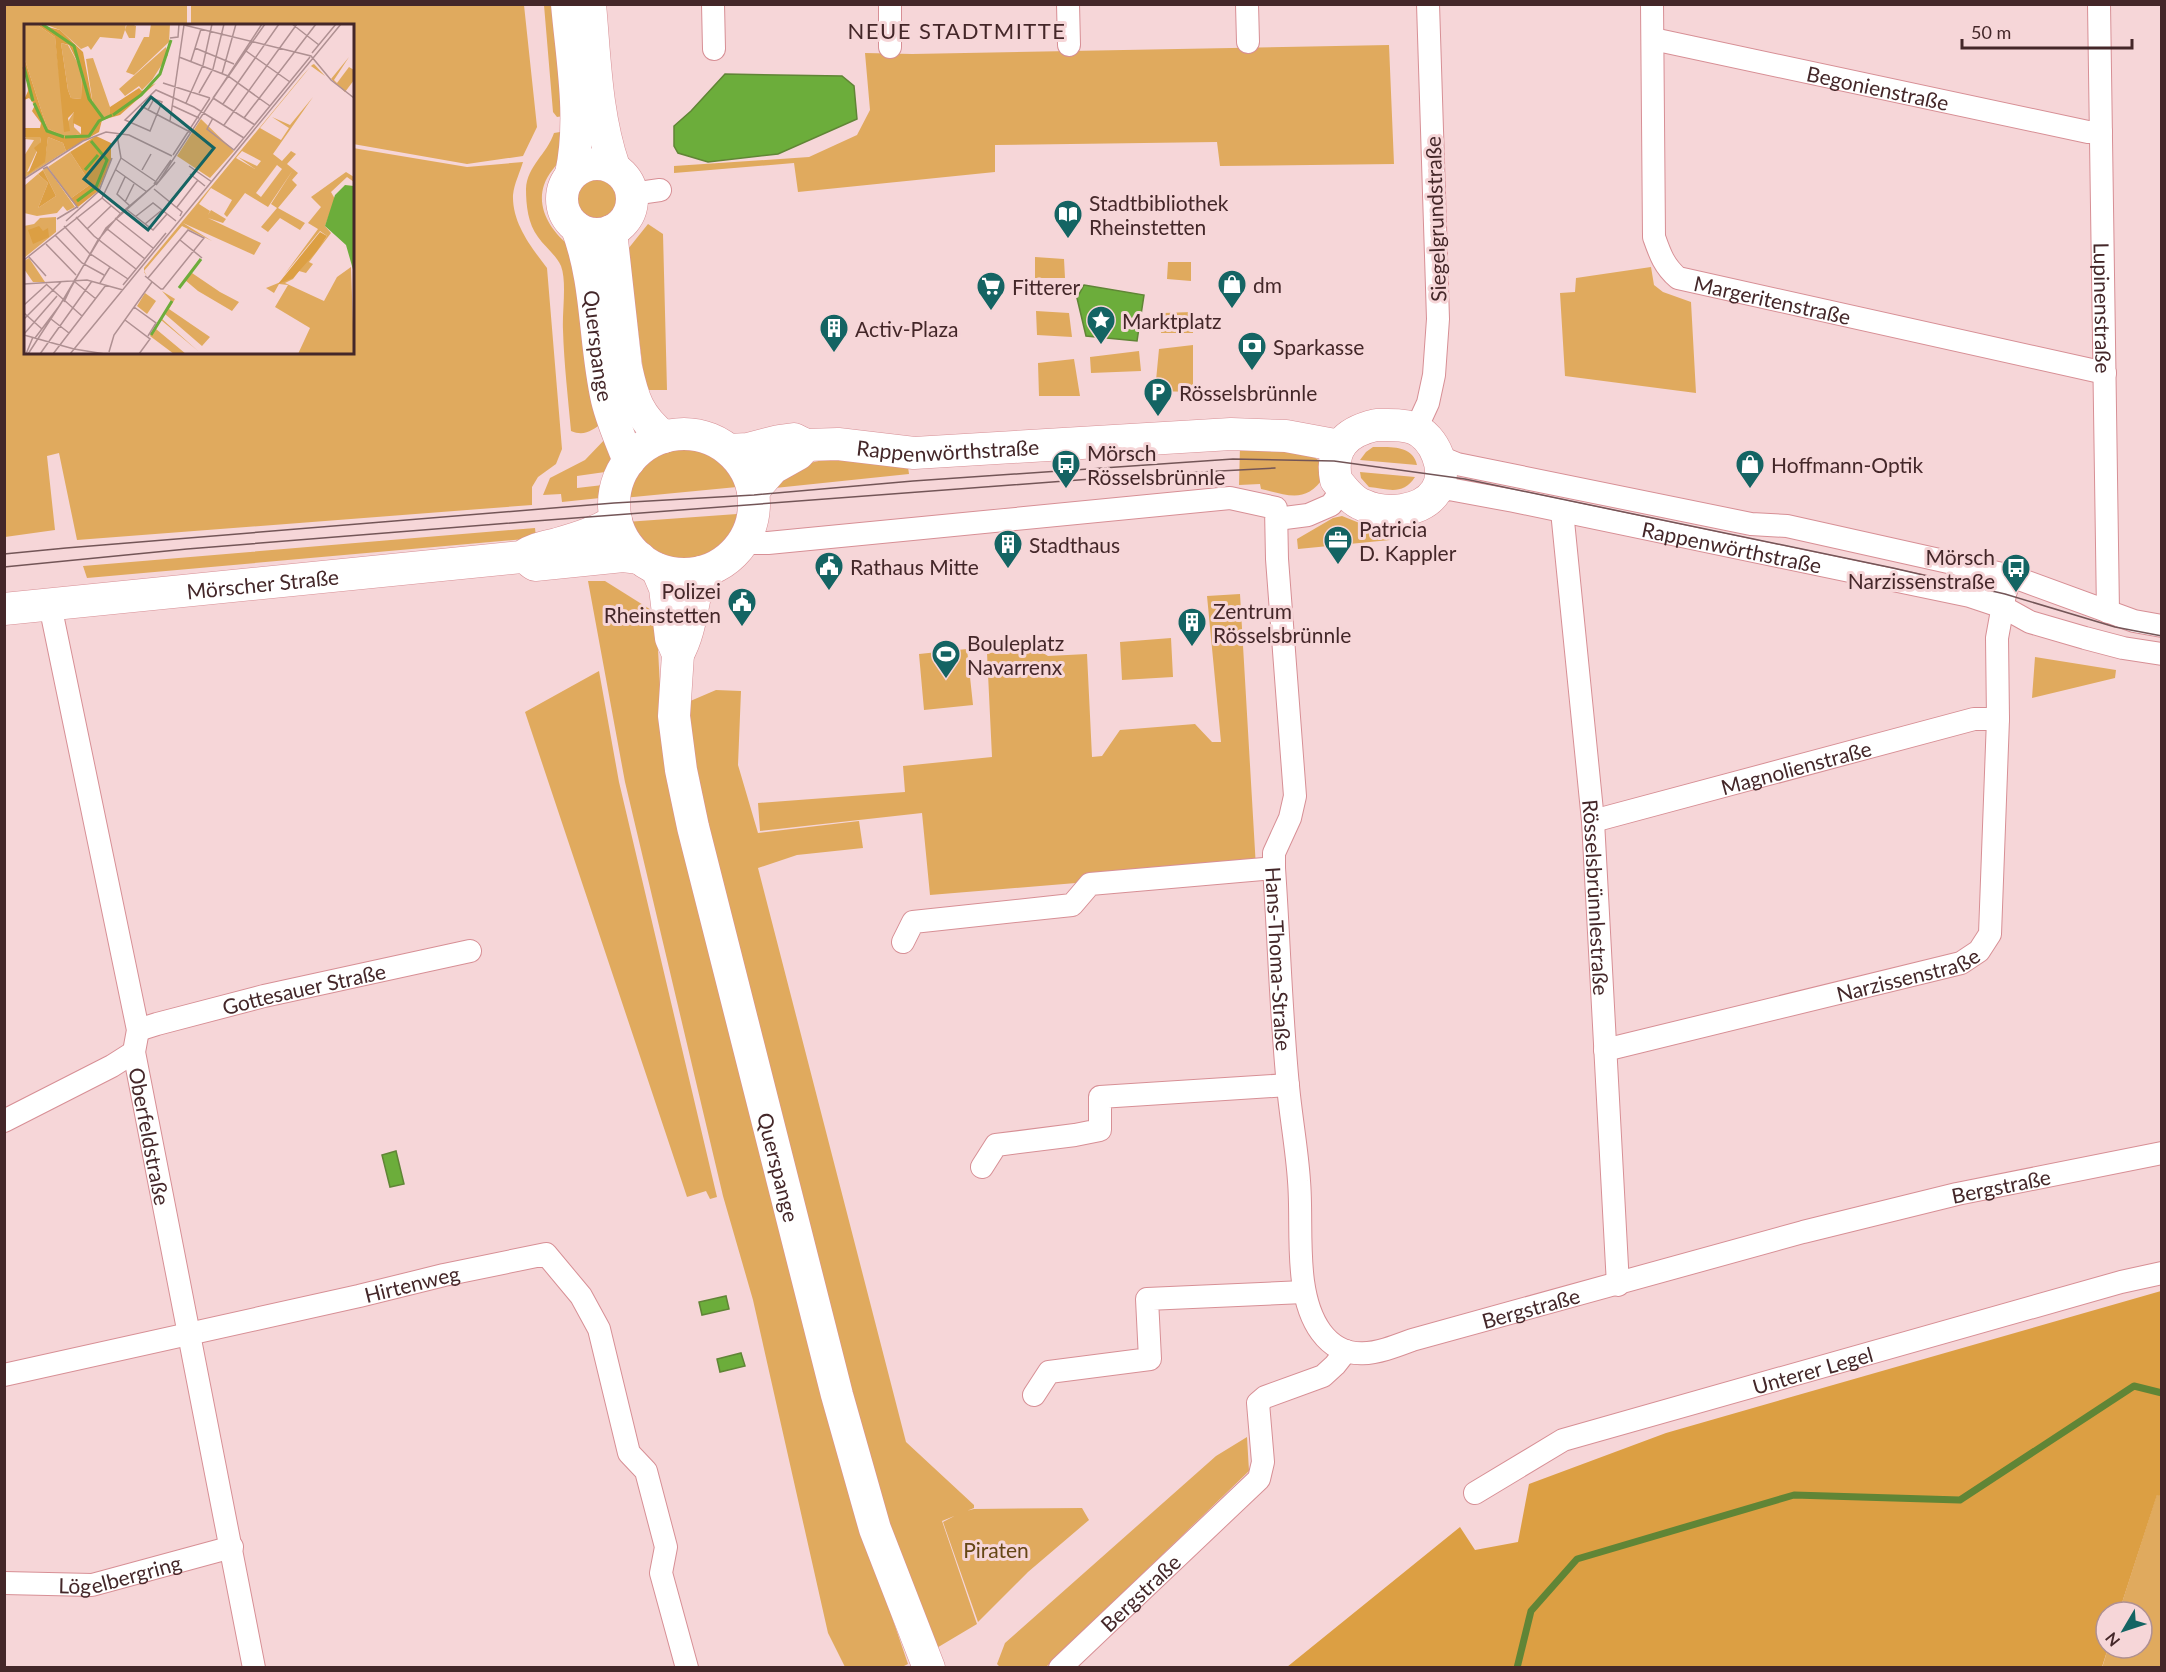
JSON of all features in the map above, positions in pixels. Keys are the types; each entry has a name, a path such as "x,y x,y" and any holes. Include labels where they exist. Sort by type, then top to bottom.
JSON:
{"main road":[{"path":"567,4 577,122 576,150 571,174"},
{"path":"590,4 602,120 606,144 614,167"},
{"path":"592,163 603,163 614,167 629,183 646,192 632,206 621,225 611,231 594,234 577,228 568,219 563,209 561,196 564,185 571,174 580,167 592,163"},
{"name":"Querspange","path":"577,228 591,273 596,332 607,399 629,461"},
{"name":"Querspange","path":"611,231 630,386 637,406 648,424 664,437"},
{"path":"1402,425 1416,429 1440,457 1441,476 1436,492 1420,505 1398,511 1379,510 1362,505 1335,480 1335,457 1346,438 1370,427 1402,425"},
{"path":"648,563 671,573 701,572 725,561 742,543 748,534 753,515 753,491 745,469 729,450 703,436 684,434 664,437 644,446 629,461 622,471 615,492 616,520 625,541 648,563 665,588 671,638 678,654"},
{"name":"Rappenwörthstraße","path":"729,450 748,449 788,439 795,439 806,445 838,444 914,453 1231,434 1286,436 1340,446"},
{"path":"753,491 773,468 798,454 806,445"},
{"name":"Mörscher Straße","path":"4,609 521,557 533,549 604,528 616,520"},
{"name":"Mörscher Straße","path":"521,557 535,565 623,556 648,563"},
{"path":"678,654 685,641 701,572"},
{"name":"Querspange","path":"678,654 674,716 681,770 693,827 840,1406 875,1529 929,1668"}],"street":[{"path":"713,4 714,49"},
{"path":"890,4 890,47"},
{"path":"1068,4 1069,45"},
{"path":"1247,4 1248,42"},
{"name":"Siegelgrundstraße","path":"1416,429 1428,403 1434,375 1438,319 1428,4"},
{"name":"Margeritenstraße","path":"1652,4 1654,237 1661,259 1678,278 2105,373"},
{"name":"Lupinenstraße","path":"2099,4 2108,612"},
{"name":"Begonienstraße","path":"1653,39 2088,132 2101,132"},
{"name":"Rappenwörthstraße","path":"1440,457 1457,464 1751,524 1787,526 2011,576 2134,621 2162,626"},
{"path":"742,543 768,543 1230,498 1276,508 1277,519 1308,515 1331,505 1342,488"},
{"name":"Rappenwörthstraße","path":"1436,492 1449,489 1562,511 1970,596 2003,607 2030,622 2123,648 2162,654"},
{"name":"Rösselsbrünnlestraße","path":"1562,511 1593,821 1618,1285"},
{"name":"Hans-Thoma-Straße","path":"1277,519 1277,559 1295,796 1290,818 1275,853 1274,868 1288,1086 1299,1181 1304,1292 1310,1313 1322,1333 1332,1343 1346,1351"},
{"name":"Narzissenstraße","path":"1605,1050 1960,963 1979,951 1990,934 1998,719 1997,638 2011,576"},
{"name":"Oberfeldstraße","path":"50,605 136,1041 189,1335 254,1668"},
{"name":"Magnolienstraße","path":"1593,821 1974,719 1998,719"},
{"path":"903,942 913,922 1072,905 1090,884 1274,868"},
{"name":"Gottesauer Straße","path":"4,1121 112,1066 157,1023 264,996 470,951"},
{"path":"982,1167 996,1146 1100,1130 1100,1097 1288,1086"},
{"name":"Bergstraße","path":"1060,1668 1259,1479 1263,1462 1258,1403 1265,1397 1323,1376 1346,1351 1360,1355 1378,1353 1412,1340 1618,1285 1803,1232 1957,1194 2162,1153"},
{"name":"Hirtenweg","path":"189,1335 444,1275 546,1254 581,1296 599,1329 629,1453 646,1471 666,1547 661,1573 687,1668"},
{"name":"Unterer Legel","path":"1475,1493 1563,1440 2121,1282 2162,1273"},
{"path":"1034,1395 1049,1372 1150,1359 1147,1299 1304,1292"},
{"path":"4,1375 189,1335"},
{"name":"Lögelbergring","path":"4,1583 92,1585 232,1547"}],"green space":[{"path":"4,5 187,5 187,24 24,24 24,354 354,354 354,148 467,167 523,162 513,195 514,205 519,225 547,268 562,449 556,464 538,477 532,487 532,505 77,540 59,453 47,456 55,530 5,537"},
{"path":"191,5 524,5 537,127 523,156 467,164 354,144 354,24 191,24"},
{"path":"544,5 560,5 570,115 557,117 553,112"},
{"path":"1389,45 1394,164 1220,166 1217,142 995,145 995,172 798,192 794,163 674,173 674,166 809,157 857,135 870,110 865,53"},
{"path":"572,130 562,157 544,185 542,203 552,227 570,246 604,422 588,432 580,433 571,431 565,368 563,273 559,262 538,237 532,226 526,195 527,181 533,167 554,133"},
{"path":"597,173 606,175 617,184 622,198 620,207 611,218 597,223 588,221 577,212 572,198 574,189 583,178"},
{"path":"648,224 663,234 667,390 648,390 643,370 628,249"},
{"path":"1035,257 1064,259 1065,278 1035,278"},
{"path":"1168,262 1191,262 1191,281 1167,279"},
{"path":"1651,267 1654,285 1663,292 1691,302 1696,393 1565,376 1560,293 1575,292 1576,278"},
{"path":"1036,311 1069,313 1072,337 1037,335"},
{"path":"1192,312 1193,333 1161,333 1163,313"},
{"path":"1193,345 1193,392 1155,391 1159,349"},
{"path":"1139,351 1141,371 1091,373 1090,357"},
{"path":"1074,359 1080,396 1039,396 1038,363"},
{"path":"609,435 612,461 605,472 577,476 577,488 603,485 600,498 562,502 561,494 543,495 550,478 585,460"},
{"path":"1240,446 1311,455 1321,462 1324,477 1310,491 1296,495 1261,489 1260,484 1239,485"},
{"path":"1373,447 1400,448 1415,458 1417,465 1360,460"},
{"path":"676,448 696,450 714,457 728,469 737,487 623,498 631,479 642,464 657,454"},
{"path":"839,457 908,467 909,474 775,488 789,473 803,465"},
{"path":"1360,472 1415,477 1405,487 1389,490 1369,487 1361,478"},
{"path":"737,514 733,527 715,549 688,561 674,562 648,553 635,539 626,522"},
{"path":"1342,516 1362,524 1391,528 1390,540 1298,549 1297,539 1333,518"},
{"path":"535,528 536,538 87,578 83,566"},
{"path":"588,581 605,581 656,613 662,723 863,1532 908,1664 902,1667 845,1667 828,1633 753,1300 723,1196 625,782"},
{"path":"1240,594 1256,868 930,895 922,813 760,831 758,803 905,792 903,766 992,757 987,653 1038,650 1048,656 1087,654 1092,757 1102,756 1120,730 1195,724 1212,742 1221,742 1207,596"},
{"path":"1171,638 1173,677 1122,680 1120,642"},
{"name":"Bouleplatz Navarrenx","path":"967,649 973,705 924,710 919,654"},
{"path":"2035,657 2116,670 2115,678 2032,698"},
{"path":"599,671 619,782 717,1197 710,1199 706,1191 687,1197 525,712"},
{"path":"716,690 741,691 738,765 758,833 859,821 863,848 797,855 758,868 906,1442 974,1505 974,1508 942,1521 977,1624 935,1649 876,1495 698,803 688,702"},
{"path":"1247,1437 1249,1471 1046,1667 1000,1667 997,1664 1005,1643 1216,1456"},
{"path":"2157,1494 2161,1496 2161,1667 2102,1668 2104,1660 2154,1660 2154,1600 2123,1600"},
{"name":"Piraten","path":"1082,1508 1089,1520 1028,1572 978,1622 943,1522 962,1512 974,1509"}],"shaded area":[{"path":"725,74 842,76 854,86 857,119 778,154 708,162 678,153 674,146 674,126"},
{"path":"1084,285 1144,295 1137,341 1086,336 1077,298"},
{"path":"396,1151 404,1184 390,1187 382,1155"},
{"path":"2161,1291 2161,1496 2157,1495 2123,1600 2094,1600 2094,1660 2104,1660 2102,1667 1287,1667 1460,1527 1475,1550 1518,1542 1529,1484 1666,1433"},
{"path":"726,1296 729,1309 702,1315 699,1302"},
{"path":"741,1353 745,1366 720,1372 717,1359"}],"waterway":[{"path":"1517,1668 1531,1611 1577,1559 1794,1495 1960,1500 2134,1386 2162,1393"}],"tram line":[{"path":"4,554 614,503 754,495 913,481 1233,459 1334,461 1465,479 1893,568 2005,594 2115,627 2162,636"},
{"path":"4,567 187,549 535,521 1144,475 1275,468"}],"place":[{"name":"Stadtbibliothek Rheinstetten","path":"1068,240"},
{"name":"dm","path":"1232,310"},
{"name":"Fitterer","path":"991,312"},
{"name":"Marktplatz","path":"1101,346"},
{"name":"Activ-Plaza","path":"834,354"},
{"name":"Sparkasse","path":"1252,372"},
{"name":"Rösselsbrünnle","path":"1158,418"},
{"name":"Mörsch Rösselsbrünnle","path":"1066,490"},
{"name":"Hoffmann-Optik","path":"1750,490"},
{"name":"Patricia D. Kappler","path":"1338,566"},
{"name":"Stadthaus","path":"1008,570"},
{"name":"Rathaus Mitte","path":"829,592"},
{"name":"Mörsch Narzissenstraße","path":"2016,594"},
{"name":"Polizei Rheinstetten","path":"742,628"},
{"name":"Zentrum Rösselsbrünnle","path":"1192,648"},
{"name":"Bouleplatz Navarrenx","path":"946,680"}],"district":[{"name":"NEUE STADTMITTE","path":"957,30"}]}
